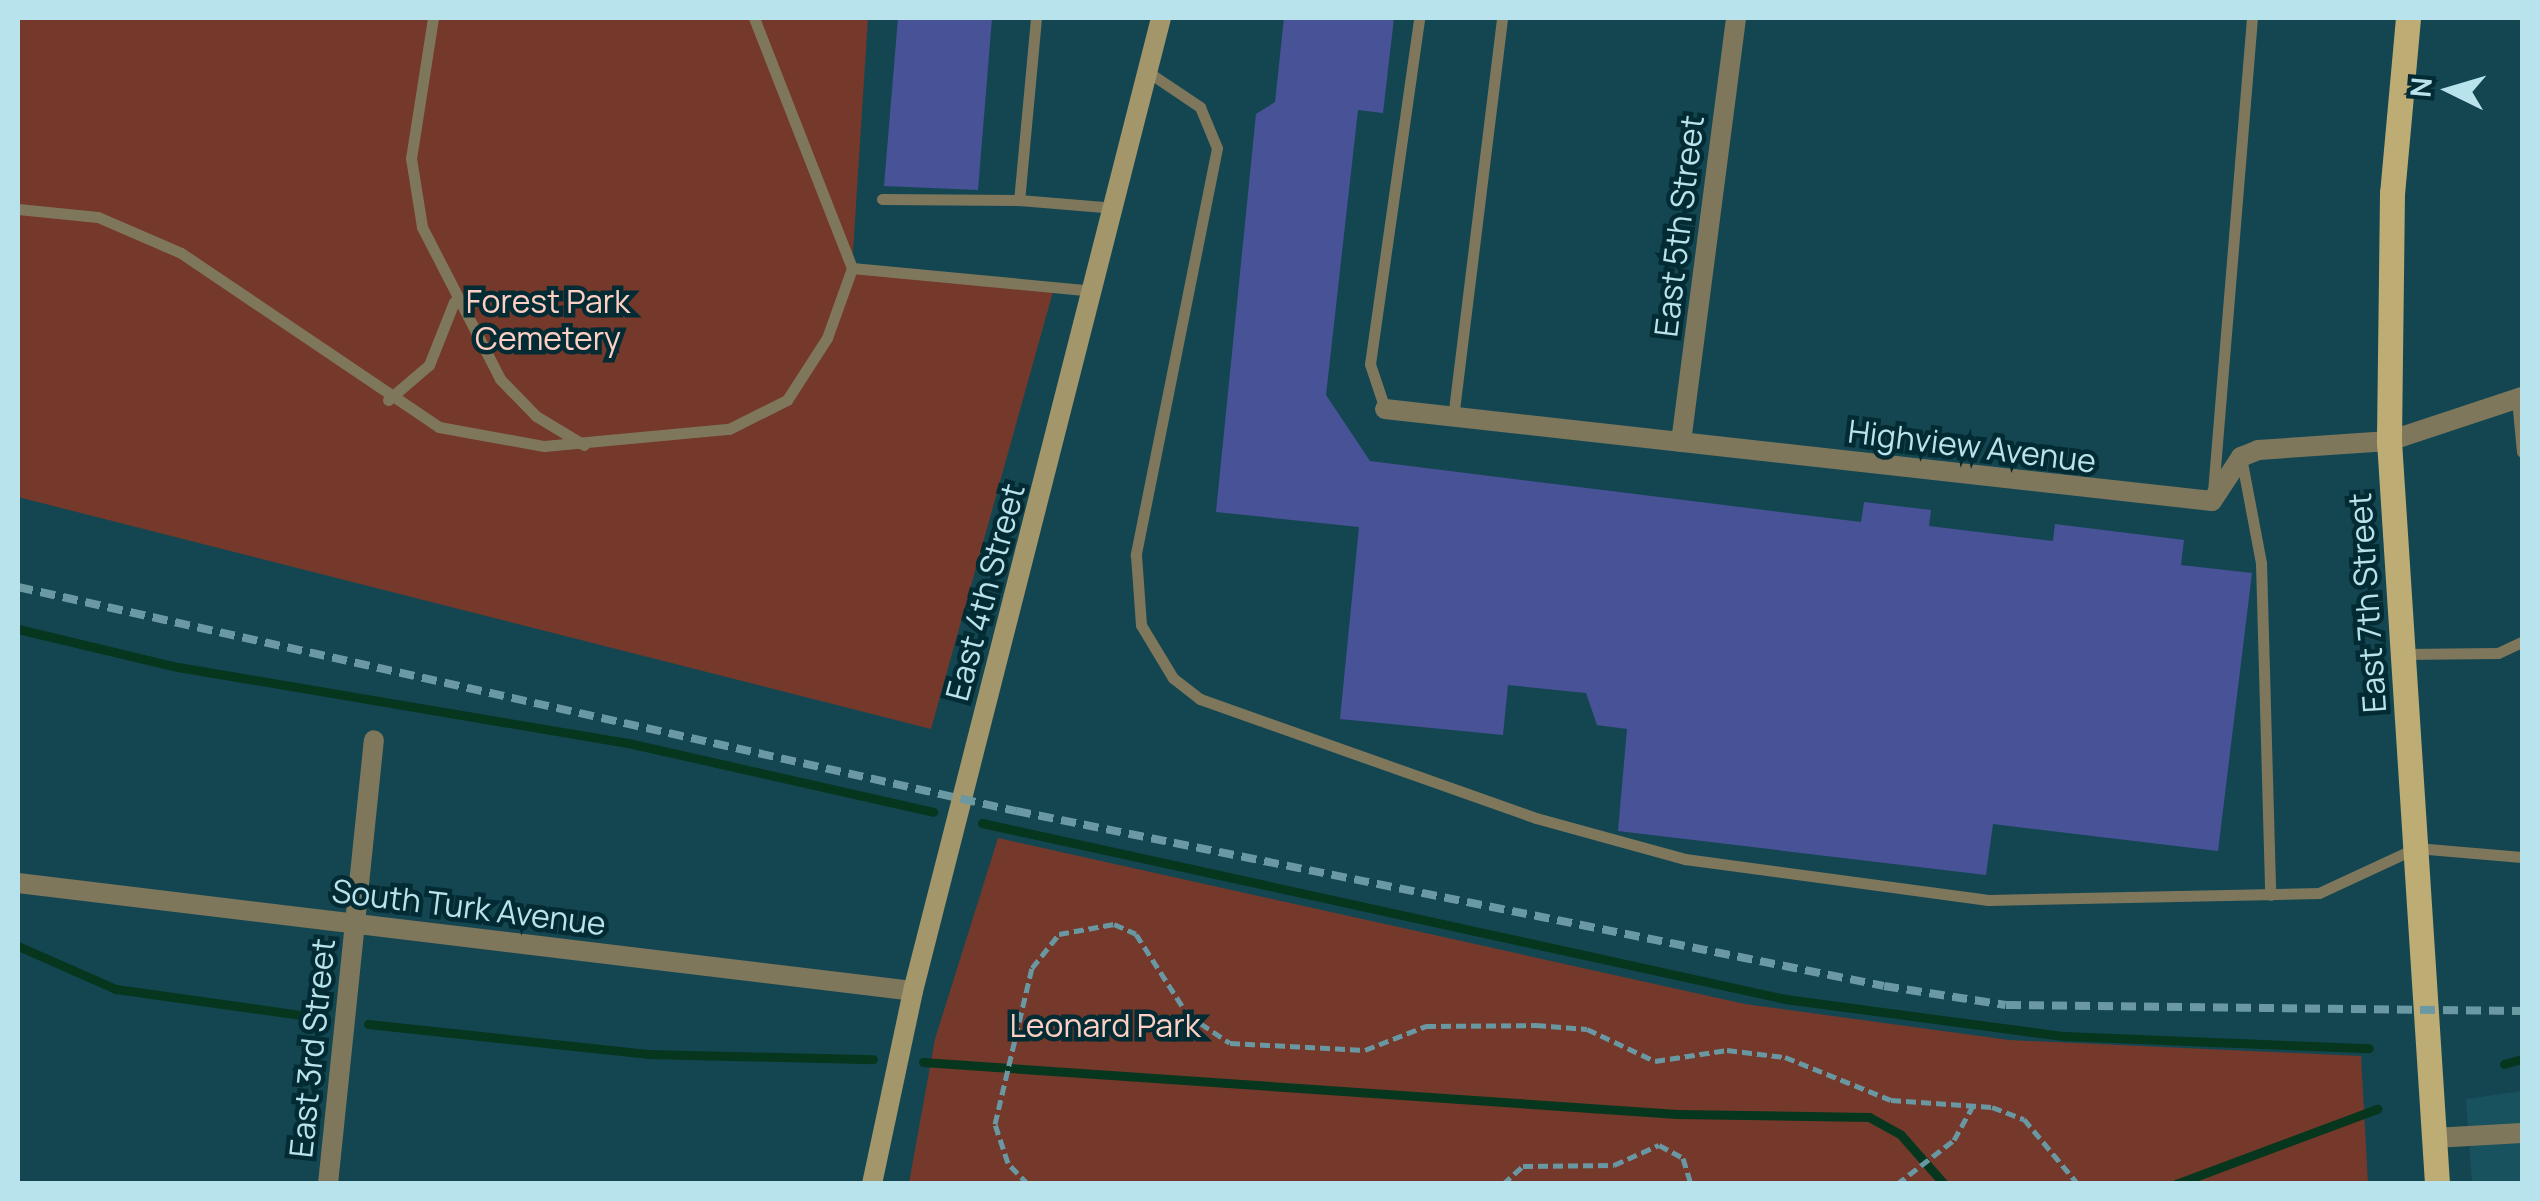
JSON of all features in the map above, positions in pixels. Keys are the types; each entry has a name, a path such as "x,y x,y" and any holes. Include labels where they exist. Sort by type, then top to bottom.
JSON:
{"main road":[{"name":"East 7th Street","path":"2408,18 2392,193 2389,441 2436,1184"}],"street":[{"name":"East 4th Street","path":"872,1184 912,990 1095,291 1161,18"},
{"name":"East 5th Street","path":"1681,442 1736,18"},
{"path":"2212,501 2241,457 2389,441 2520,398"},
{"name":"Highview Avenue","path":"1385,409 2212,501"},
{"name":"East 3rd Street","path":"328,1184 374,740"},
{"name":"South Turk Avenue","path":"18,883 912,990"},
{"path":"2434,1138 2522,1132"}],"lane":[{"path":"433,18 411,158 422,227 454,302 500,378 536,416 584,445"},
{"path":"18,209 98,217 181,253 388,400 439,428 500,444 584,445 729,428 786,400 827,338 852,268 754,18"},
{"path":"1019,200 1036,18"},
{"path":"1385,409 1370,364 1419,18"},
{"path":"1453,418 1502,18"},
{"path":"2212,501 2252,18"},
{"path":"1148,72 1200,107 1217,148 1136,555 1141,625 1173,678 1200,700 1536,818 1700,862 1988,900 2270,895 2346,888 2416,848 2522,857"},
{"path":"882,199 1019,200 1116,208"},
{"path":"852,268 1095,291"},
{"path":"388,400 429,365 454,302"},
{"path":"2520,398 2522,452"},
{"path":"2241,457 2261,563 2270,895"},
{"path":"2403,654 2498,652 2522,642"}],"path":[{"path":"1028,1184 996,1141 1010,1058 1040,953 1059,934 1114,924 1136,934 1188,1015 1230,1043 1365,1050 1426,1026 1536,1025 1587,1029 1656,1062 1727,1050 1785,1057 1892,1100 1973,1106 2024,1119 2078,1184"},
{"path":"1897,1184 1943,1151 1973,1106"},
{"path":"1503,1184 1524,1166 1614,1165 1659,1145 1683,1158 1691,1184"}],"shaded area":[{"path":"2522,1091 2522,1183 2472,1183 2466,1099"}],"green space":[{"name":"Forest Park Cemetery","path":"18,18 868,18 852,267 1054,288 931,729 18,497"},
{"name":"Leonard Park","path":"998,838 1745,1004 2009,1040 2361,1056 2368,1183 909,1183 935,1039"}],"building":[{"path":"898,18 992,18 978,190 884,186"},
{"path":"1284,18 1394,18 1383,113 1358,110 1326,395 1370,461 1861,522 1864,502 1931,510 1929,526 2053,541 2055,524 2184,540 2181,565 2252,573 2218,851 1993,824 1986,875 1618,831 1627,729 1597,725 1586,693 1508,685 1503,735 1340,719 1359,527 1216,512 1256,114 1275,102"}],"waterway":[{"path":"18,629 178,667 628,743 933,812"},
{"path":"982,823 1785,999 2064,1036 2369,1048"},
{"path":"18,946 116,989 323,1018"},
{"path":"368,1024 647,1054 873,1059"},
{"path":"2504,1064 2522,1059"},
{"path":"923,1062 1677,1114 1869,1117 1901,1135 1944,1184"},
{"path":"2176,1184 2377,1109"}],"railway":[{"path":"18,587 1016,811 1884,986 2006,1005 2522,1011"}]}
